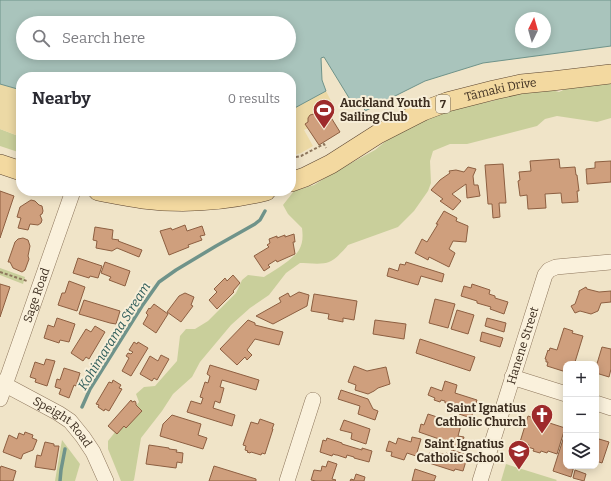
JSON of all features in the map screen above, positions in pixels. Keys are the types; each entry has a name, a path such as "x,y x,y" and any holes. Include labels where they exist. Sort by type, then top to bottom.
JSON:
{"main road":[{"name":"Tāmaki Drive","path":"296,180 331,164 378,134 423,111 447,102 521,84 611,74"},
{"path":"0,164 16,169"},
{"path":"127,196 144,199 188,201 248,196"}],"street":[{"name":"Sage Road","path":"0,399 3,383 40,286 71,196"},
{"name":"Hanene Street","path":"480,481 545,275 549,270 556,267 611,262"},
{"path":"512,377 563,393"},
{"name":"Speight Road","path":"3,383 70,421 93,452 106,481"},
{"path":"287,481 313,400"},
{"path":"599,404 611,408"}],"path":[{"path":"296,157 324,144 326,148"},
{"path":"0,272 40,286"}],"green space":[{"path":"611,78 611,118 597,122 557,116 545,119 537,126 467,144 450,144 433,151 430,161 431,183 428,191 414,211 398,227 348,245 331,261 315,264 300,263 286,273 269,295 250,308 231,325 200,362 192,377 173,394 141,438 134,480 121,481 108,449 108,441 139,402 136,394 144,387 155,386 177,361 180,336 186,329 195,329 208,321 236,293 242,280 248,275 264,277 288,261 299,250 303,234 302,228 288,214 283,205 290,196 296,196 296,190 314,185 375,150 393,135 446,109 493,101 508,94 548,89 559,92 574,85"},
{"path":"0,129 16,135 16,151 0,146"},
{"path":"0,268 25,277 23,284 0,275"},
{"path":"62,440 80,464 75,481 55,481"},
{"name":"Saint Ignatius Catholic School","path":"506,464 557,480 501,481"}],"sand":[{"path":"0,84 16,89 16,135 0,129"},
{"path":"326,91 332,103 327,111 318,116 314,114 310,115 308,122 305,124 308,128 304,130 313,146 296,154 296,107"}],"water":[{"path":"0,0 611,0 611,46 483,63 425,81 365,111 363,105 354,106 324,57 321,58 322,80 326,91 296,107 296,72 16,72 16,89 0,84"}],"building":[{"name":"Auckland Youth Sailing Club","path":"327,111 340,132 319,145 305,124 308,122 310,115 314,114 318,116"},
{"path":"559,159 560,168 575,167 579,191 577,191 578,202 562,203 561,193 545,194 546,208 528,209 527,195 520,196 518,181 520,180 519,172 531,171 530,161"},
{"path":"611,161 611,182 587,184 586,169 595,168 595,162"},
{"path":"503,164 506,203 499,203 500,217 493,218 492,204 488,204 485,165"},
{"path":"468,167 476,169 473,176 474,185 478,185 480,196 467,198 466,184 452,194 461,201 453,210 440,201 443,199 431,190 440,180 450,173 449,171 456,170 464,172"},
{"path":"0,191 14,196 0,238"},
{"path":"31,200 42,206 43,211 40,215 42,220 41,223 38,225 30,224 28,230 18,228 21,218 17,217 20,207"},
{"path":"444,211 457,218 456,221 468,226 466,242 453,241 449,249 455,253 449,267 429,257 428,260 415,253 422,239 427,242"},
{"path":"185,225 187,231 202,226 205,235 200,236 202,240 188,245 189,247 169,255 160,231 171,228 172,230"},
{"path":"95,227 113,230 112,239 119,240 118,241 142,250 139,257 117,248 112,251 96,248 97,241 93,240"},
{"path":"294,234 295,242 293,242 295,254 277,262 276,260 268,265 270,267 264,271 254,256 269,247 267,245 270,243 269,239 277,236 277,238"},
{"path":"23,238 28,240 30,246 28,256 29,259 25,270 22,272 13,268 10,262 8,262 15,242 18,239"},
{"path":"78,258 102,266 98,278 90,276 89,278 73,273"},
{"path":"105,262 130,271 125,286 109,280 111,277 101,273"},
{"path":"406,262 444,274 442,282 421,276 418,285 387,276 389,268 398,271 400,264 405,265"},
{"path":"233,275 240,283 233,291 234,292 217,309 209,300 217,292 214,289 225,278 227,281"},
{"path":"69,281 85,287 77,311 58,305 62,293 65,293"},
{"path":"0,284 10,287 0,317"},
{"path":"472,284 490,290 489,294 495,296 495,298 508,302 504,314 490,309 491,307 477,303 477,301 461,296 464,286 471,288"},
{"path":"586,287 587,289 599,292 611,291 611,302 601,303 598,311 591,314 580,311 575,313 571,306 575,304 579,291"},
{"path":"299,292 309,295 307,306 273,324 256,316 281,302 279,298 288,293 290,297"},
{"path":"185,293 194,297 191,305 193,306 181,322 167,312 179,296"},
{"path":"314,294 357,301 354,320 343,318 343,322 328,319 329,314 311,311"},
{"path":"435,299 455,304 448,328 429,323"},
{"path":"84,300 120,311 116,324 79,314"},
{"path":"154,304 168,314 156,333 143,324 148,315 146,313"},
{"path":"457,310 474,315 468,334 451,329"},
{"path":"57,318 75,324 69,342 60,340 59,343 44,338 48,325 54,327"},
{"path":"487,318 506,323 504,332 485,326"},
{"path":"248,320 255,323 255,325 283,332 279,345 255,339 247,350 252,355 247,360 245,357 237,365 220,349"},
{"path":"375,320 406,324 404,339 373,334"},
{"path":"95,326 105,332 89,359 86,357 83,361 71,353 86,329 91,332"},
{"path":"564,328 573,331 572,333 583,336 575,361 563,361 563,371 547,366 548,362 546,362 545,359 550,348 557,350"},
{"path":"482,332 503,338 500,347 480,341"},
{"path":"420,339 475,357 470,371 416,353"},
{"path":"134,342 137,344 138,342 148,348 131,376 122,371 129,358 126,356 128,353 131,354 133,352 129,350"},
{"path":"602,347 611,349 611,369 609,377 599,374 598,361"},
{"path":"161,355 169,359 157,380 154,378 152,381 140,374 150,356 158,361"},
{"path":"46,359 55,361 47,386 35,382 36,379 30,377 35,362 44,365"},
{"path":"210,365 259,380 256,390 222,380 220,387 224,388 220,403 215,401 213,408 235,415 232,426 187,412 191,401 201,404 203,398 200,397 205,382 208,383 210,376 207,374"},
{"path":"354,366 367,371 386,367 390,384 378,388 368,394 355,390 356,385 348,382"},
{"path":"64,368 80,373 76,386 74,385 69,398 59,394 61,389 55,387 57,379 60,380"},
{"path":"113,380 121,385 119,388 122,389 109,411 105,409 104,411 98,407 99,405 96,404 109,382 112,383"},
{"path":"445,381 457,385 455,393 477,400 471,418 459,414 462,407 445,403 445,401 441,400 440,402 434,400 435,398 428,395 431,387 442,391"},
{"path":"341,390 368,399 373,409 378,411 375,420 358,414 360,406 338,399"},
{"path":"131,400 132,402 135,401 136,405 142,411 126,428 124,426 117,434 108,426"},
{"path":"428,414 461,425 458,436 464,437 461,448 441,442 442,440 419,432 421,424 424,425"},
{"path":"172,415 201,424 198,435 207,438 203,449 160,436 163,424"},
{"name":"Saint Ignatius Catholic Church","path":"528,416 563,427 563,434 557,454 548,451 547,453 541,451 540,453 533,451 534,449 528,447 529,445 520,442"},
{"path":"260,419 274,424 265,454 262,453 261,455 247,452 248,451 245,450 246,446 243,445 251,422 258,424"},
{"path":"344,420 370,429 366,444 351,439 352,433 340,430"},
{"path":"25,432 33,435 32,438 37,440 33,450 23,454 21,459 3,452 9,435 17,439 19,433 24,435"},
{"path":"412,437 421,439 416,456 407,453 404,460 391,456 392,452 386,451 389,441 396,444 398,438 411,442"},
{"path":"327,438 362,450 362,448 372,451 369,462 347,455 346,458 320,452 323,440 326,441"},
{"path":"563,439 563,469 573,469 571,477 553,471"},
{"path":"599,439 609,442 602,463 599,462"},
{"path":"45,442 54,444 54,446 59,446 55,470 35,467 37,455 41,456"},
{"path":"149,445 169,448 177,450 176,452 183,453 182,463 177,462 176,468 146,464"},
{"path":"452,450 464,454 462,460 466,461 463,471 455,469 454,471 426,462 429,453 438,456 439,453 446,455 446,453 450,455"},
{"path":"328,461 337,464 332,479 336,480 311,480 314,470 321,471 322,466 326,467"},
{"path":"1,466 16,471 13,481 0,481"},
{"path":"214,466 256,479 256,481 209,481"},
{"path":"415,469 436,476 434,481 412,481"},
{"path":"575,470 586,474 584,481 573,478"},
{"path":"356,474 365,477 364,481 350,481 351,479 354,480"}],"waterway":[{"name":"Kohimarama Stream","path":"82,407 90,389 142,306 159,282 176,270 255,224 260,220 265,211"},
{"name":"Kohimarama Stream","path":"60,481 65,449"}],"place":[{"name":"Auckland Youth Sailing Club","path":"324,130"},
{"name":"Saint Ignatius Catholic Church","path":"542,434"},
{"name":"Saint Ignatius Catholic School","path":"519,470"}]}
